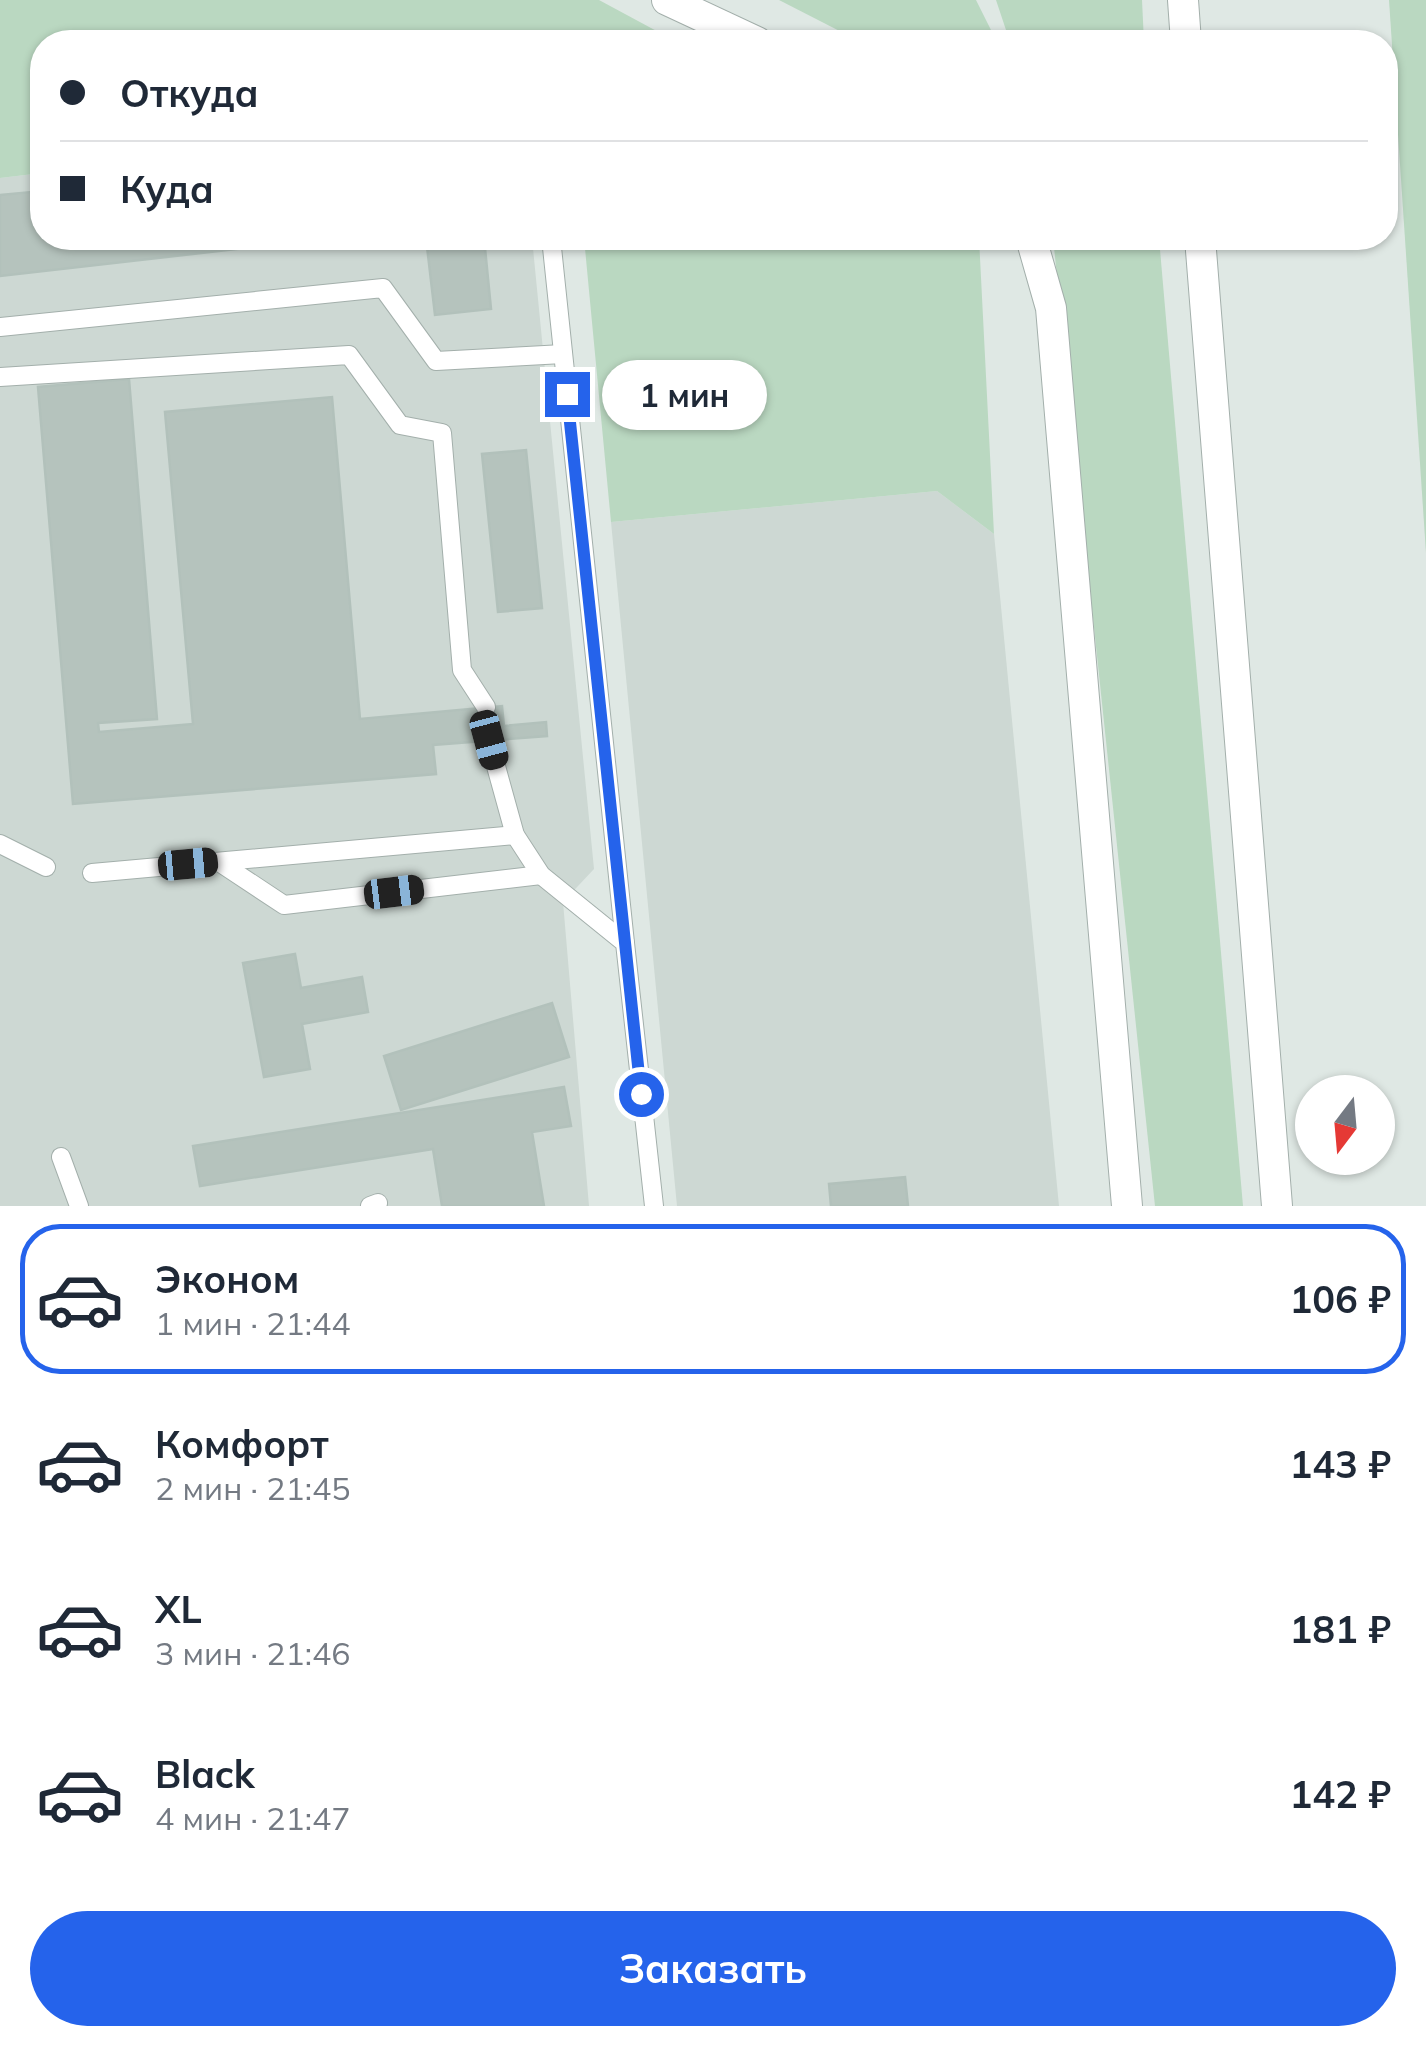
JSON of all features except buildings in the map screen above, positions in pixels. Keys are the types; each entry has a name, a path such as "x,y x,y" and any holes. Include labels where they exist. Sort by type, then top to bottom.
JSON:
{"street":[{"path":"667,0 731,30"},
{"path":"1183,0 1185,30"},
{"path":"1034,250 1051,308 1127,1206"},
{"path":"1201,250 1277,1206"}],"lane":[{"path":"552,250 654,1206"},
{"path":"0,326 383,288 436,361 563,354"},
{"path":"0,376 350,355 400,425 442,434 462,670 486,708"},
{"path":"489,740 514,836 541,875 625,943"},
{"path":"92,873 514,836"},
{"path":"0,844 46,867"},
{"path":"219,862 284,905 541,875"},
{"path":"60,1157 79,1206"}],"shaded area":[{"path":"30,174 30,250 533,250 594,869 563,902 589,1206 0,1206 0,178"},
{"path":"937,491 994,534 1059,1206 677,1206 611,522"}],"green space":[{"path":"0,0 599,0 655,30 30,30 30,174 0,178"},
{"path":"779,0 976,0 991,30 838,30"},
{"path":"996,0 1142,0 1143,30 1006,30"},
{"path":"1389,0 1426,0 1426,553 1398,135 1398,30 1391,30"},
{"path":"585,250 980,250 994,534 937,491 611,522"},
{"path":"1054,250 1160,250 1243,1206 1155,1206"}],"route":[{"path":"567,394 641,1094"}]}
